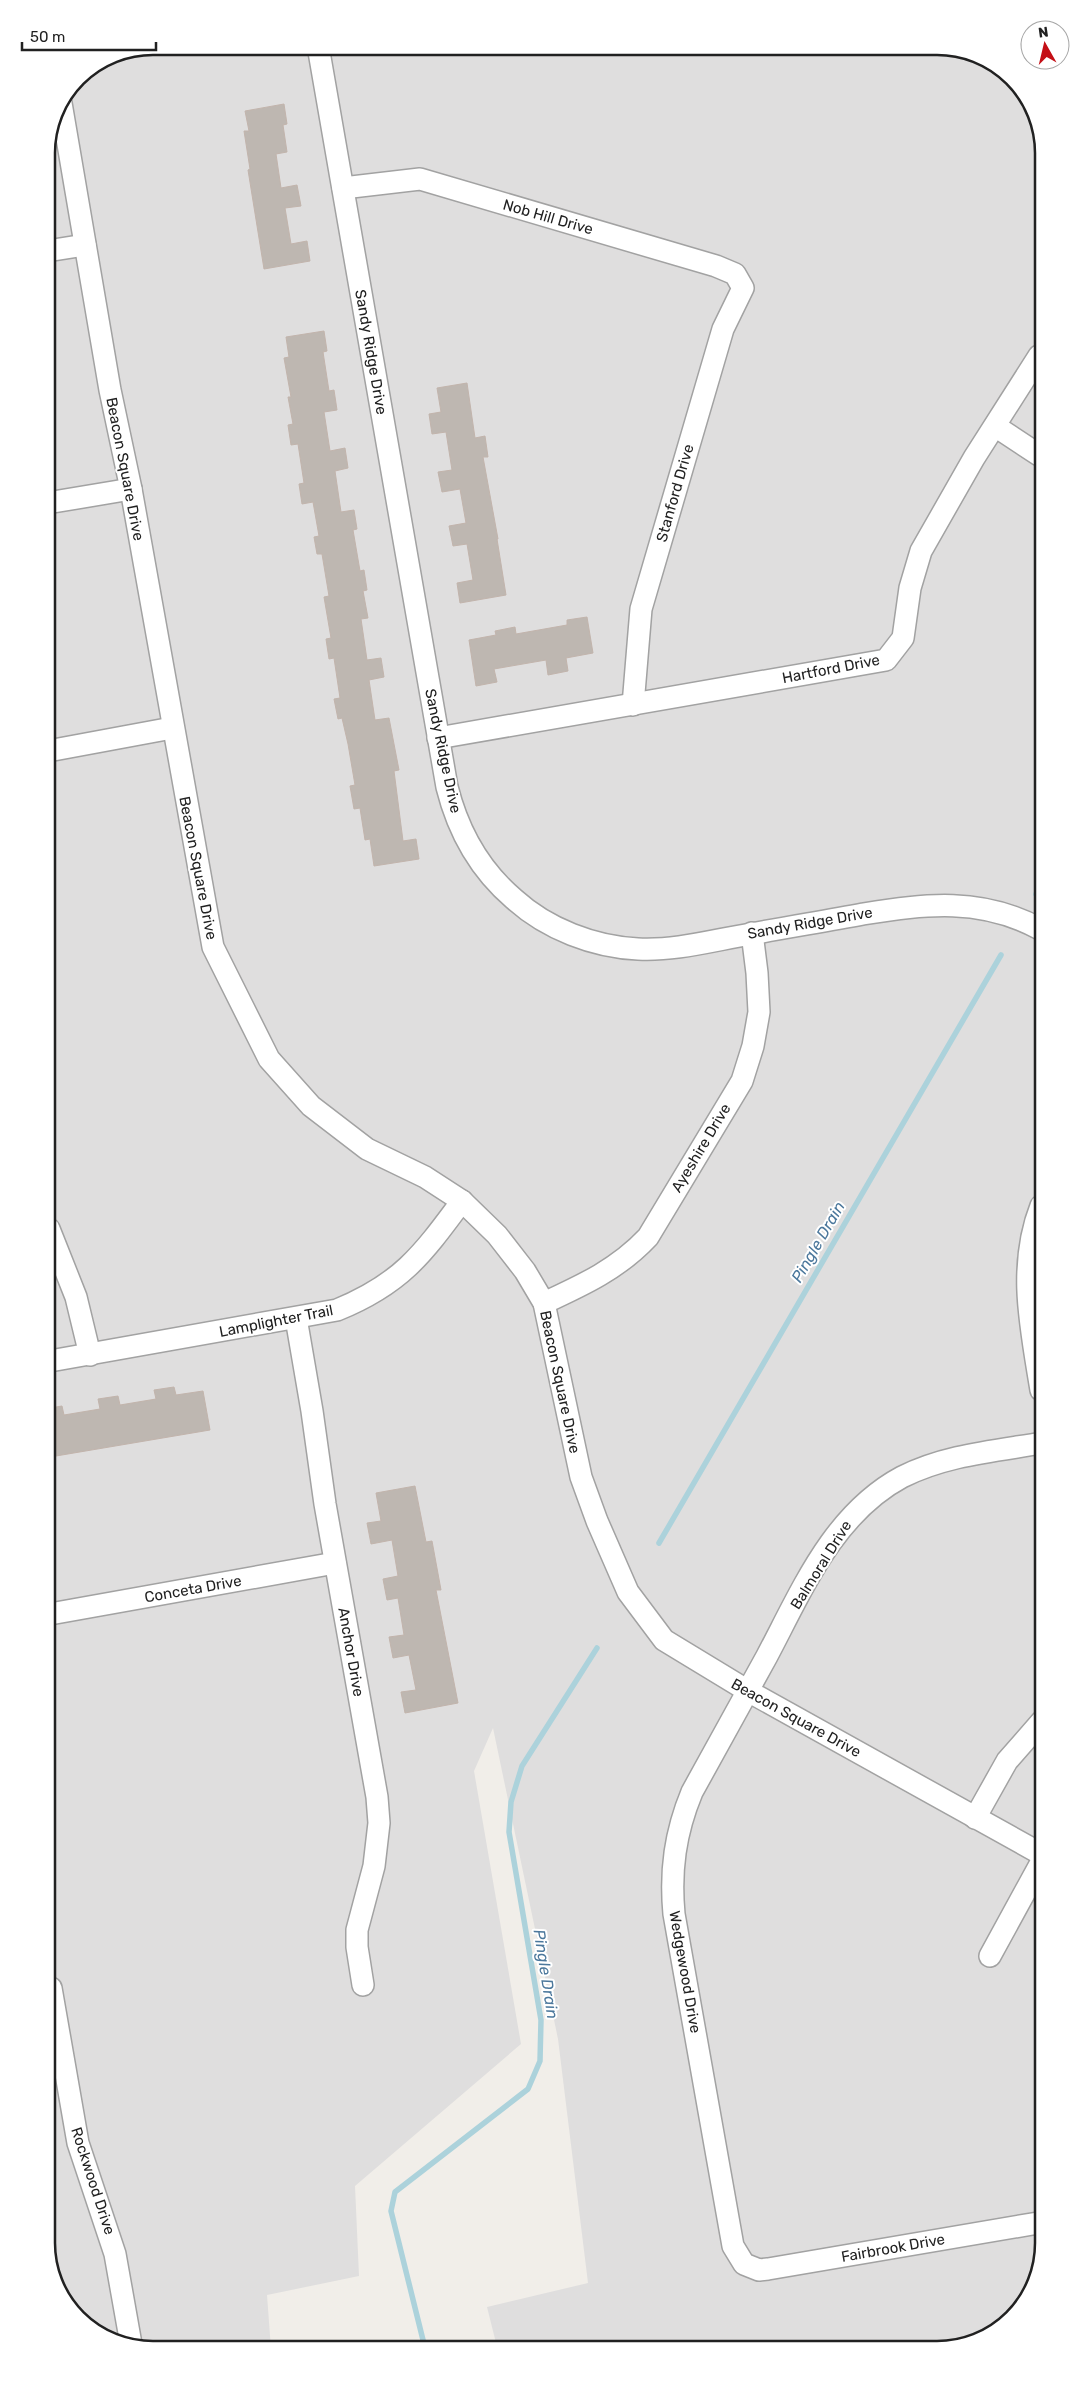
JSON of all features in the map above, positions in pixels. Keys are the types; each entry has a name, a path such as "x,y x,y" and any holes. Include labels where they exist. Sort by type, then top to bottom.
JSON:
{"street":[{"name":"Sandy Ridge Drive","path":"320,55 450,800 457,821 485,869 501,888 535,916 572,934 616,946 639,949 686,945 932,904 963,906 1000,912 1035,927"},
{"name":"Beacon Square Drive","path":"62,115 110,390 131,489 172,728 213,947 269,1059 311,1106 360,1143 425,1177 462,1201 486,1223 513,1255 544,1303 581,1477 597,1521 628,1592 664,1640 748,1691 1035,1852"},
{"name":"Nob Hill Drive","path":"344,188 420,179 716,266 735,274 743,288"},
{"path":"55,250 85,245"},
{"name":"Stanford Drive","path":"634,705 642,609 723,329 743,288"},
{"name":"Hartford Drive","path":"438,738 886,660 903,638 910,588 921,551 1035,362"},
{"path":"995,426 1035,452"},
{"path":"55,502 131,489"},
{"path":"55,750 172,728"},
{"name":"Ayeshire Drive","path":"544,1303 597,1278 636,1250 648,1236 742,1081 753,1046 759,1012 752,933"},
{"name":"Lamplighter Trail","path":"55,1360 327,1312 358,1301 398,1278 428,1247 462,1201"},
{"path":"1035,1227 1031,1241 1026,1289 1035,1350"},
{"path":"55,1244 76,1297 90,1354"},
{"name":"Anchor Drive","path":"296,1318 312,1411 321,1482 373,1771 379,1823 374,1866 357,1930 357,1947 363,1985"},
{"name":"Balmoral Drive","path":"748,1691 814,1569 839,1531 866,1502 882,1489 922,1468 968,1455 1035,1444"},
{"name":"Conceta Drive","path":"55,1613 335,1563"},
{"name":"Wedgewood Drive","path":"744,2264 733,2246 674,1914 672,1872 674,1852 684,1811 692,1792 748,1691"},
{"path":"975,1818 1007,1761 1035,1728"},
{"path":"990,1956 1035,1872"},
{"name":"Rockwood Drive","path":"55,2011 78,2142 115,2254 130,2338"},
{"name":"Fairbrook Drive","path":"744,2264 758,2270 768,2269 1035,2224"}],"shaded area":[{"path":"147,55 943,55 969,60 997,75 1015,93 1030,121 1035,147 1035,2249 1030,2275 1015,2303 997,2321 969,2336 950,2340 496,2341 487,2307 588,2283 558,2039 493,1728 474,1771 521,2044 355,2186 359,2276 267,2295 270,2341 147,2341 134,2339 115,2334 104,2328 93,2321 75,2303 60,2275 55,2249 55,147 62,115 79,88 93,75 115,62"}],"building":[{"path":"284,104 287,124 283,125 287,152 276,154 281,188 297,185 301,206 285,208 291,244 307,241 310,261 264,269 248,170 250,169 244,131 249,131 245,111"},
{"path":"324,331 327,351 323,352 329,391 334,390 337,410 324,412 330,451 345,448 348,468 335,471 341,512 354,510 357,529 353,530 360,571 364,570 367,590 363,591 368,618 361,619 367,660 381,658 384,677 369,680 375,720 389,718 399,770 394,771 403,841 416,839 419,859 374,866 370,839 365,840 360,808 354,809 350,786 355,785 348,744 342,718 338,719 334,699 340,698 334,658 329,659 326,639 331,638 324,597 329,596 322,554 317,554 314,537 319,536 313,502 302,504 299,484 304,483 298,444 291,445 288,425 293,424 288,397 291,397 284,358 289,357 286,337"},
{"path":"467,383 475,438 485,436 488,457 483,457 506,595 460,603 457,583 473,580 467,544 453,546 449,526 466,523 460,489 442,492 438,472 452,470 446,432 432,434 429,414 441,412 437,388"},
{"path":"587,617 593,653 566,658 568,671 548,675 546,660 494,669 497,682 476,686 469,640 496,635 495,631 515,627 516,634 567,625 567,620"},
{"path":"174,1387 176,1395 203,1391 210,1430 55,1456 55,1407 62,1406 64,1415 100,1409 98,1399 118,1396 120,1405 156,1399 154,1390"},
{"path":"415,1486 426,1542 432,1541 441,1590 436,1590 458,1703 405,1713 401,1692 416,1690 409,1655 393,1658 389,1637 404,1635 398,1598 387,1600 383,1579 398,1576 392,1540 371,1544 367,1523 381,1521 376,1493"}],"waterway":[{"name":"Pingle Drain","path":"659,1543 1001,955"},
{"name":"Pingle Drain","path":"423,2341 391,2211 395,2192 528,2089 540,2061 541,2020 509,1832 511,1802 522,1766 597,1648"}]}
